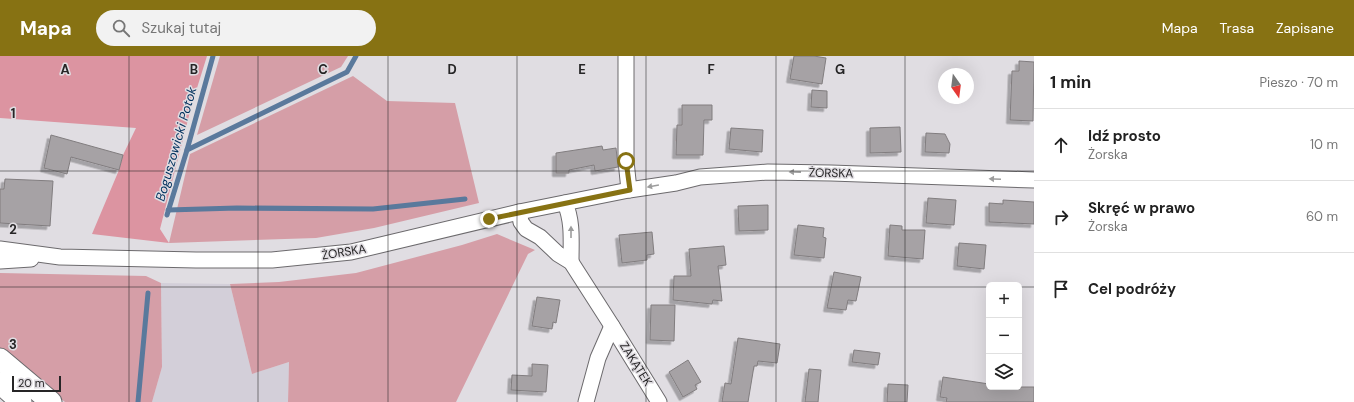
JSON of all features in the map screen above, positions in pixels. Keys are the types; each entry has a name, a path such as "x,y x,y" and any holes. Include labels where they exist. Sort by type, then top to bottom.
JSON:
{"main road":[{"path":"0,359 51,402"},
{"path":"1,385 21,402"}],"street":[{"path":"626,56 626,161 630,190"},
{"name":"ŻORSKA","path":"0,261 52,257 272,260 319,256 362,250 518,212 630,190 676,183 700,176 768,172 1034,180"},
{"path":"565,203 570,216 571,262"},
{"name":"ZAKĄTEK","path":"518,212 521,222 526,229 540,238 558,254 571,262 659,402"},
{"name":"ŻORSKA","path":"0,249 52,257"},
{"name":"ZAKĄTEK","path":"586,402 598,358 612,326"}],"shaded area":[{"path":"0,56 207,56 192,104 160,229 169,243 92,234 119,170 123,155 136,128 0,118"},
{"path":"220,56 348,56 341,67 197,135"},
{"path":"353,76 387,101 455,103 479,203 374,228 316,238 169,243 190,154"},
{"path":"497,234 535,250 528,254 456,402 288,402 289,362 252,374 230,284 279,282 356,273 462,245"},
{"path":"0,273 146,276 161,283 162,367 152,402 65,402 31,376 0,348"},
{"path":"161,283 230,284 252,374 289,362 288,402 152,402 162,367"}],"building":[{"path":"794,56 814,56 826,58 822,84 790,79"},
{"path":"1019,61 1034,62 1033,121 1010,120 1012,71 1019,71"},
{"path":"812,90 827,91 827,108 811,107"},
{"path":"682,105 712,105 712,120 704,120 703,155 676,155 677,125 682,125"},
{"path":"900,127 901,152 870,153 870,128"},
{"path":"731,128 763,130 762,152 729,149"},
{"path":"926,133 945,134 950,144 949,153 925,152"},
{"path":"51,135 123,155 119,170 71,157 67,174 44,168"},
{"path":"602,146 603,150 616,148 618,167 595,171 594,165 569,170 569,173 556,173 556,153"},
{"path":"5,179 53,181 50,226 0,223 0,189 4,189"},
{"path":"928,198 956,200 954,225 926,223"},
{"path":"1003,200 1034,202 1034,224 989,222 989,203 1003,204"},
{"path":"768,205 768,230 739,231 738,206"},
{"path":"798,225 824,228 823,237 826,238 824,258 794,255"},
{"path":"890,225 902,226 902,230 925,230 923,259 888,256"},
{"path":"652,232 654,254 647,255 647,260 622,263 619,235"},
{"path":"959,243 986,245 984,269 957,266"},
{"path":"724,246 726,265 718,266 722,301 713,300 712,304 673,300 674,276 691,276 689,249"},
{"path":"834,272 861,277 856,301 848,300 846,310 827,308"},
{"path":"537,297 560,300 556,323 553,322 552,329 532,326"},
{"path":"651,305 675,305 674,341 650,340"},
{"path":"738,338 780,344 777,363 758,361 757,366 754,366 748,402 722,402 725,383 731,384"},
{"path":"854,350 880,353 878,365 852,362"},
{"path":"688,360 701,382 695,385 697,389 683,397 669,372"},
{"path":"532,364 548,365 546,392 511,390 512,375 532,376"},
{"path":"809,369 821,370 818,402 805,402"},
{"path":"943,377 986,384 986,390 1022,390 1022,387 1034,387 1034,402 946,402 947,398 940,397"},
{"path":"888,384 908,385 907,402 887,402"}],"waterway":[{"name":"Boguszowicki Potok","path":"167,215 213,56"},
{"path":"187,150 347,72 356,56"},
{"path":"168,210 237,208 373,209 465,199"},
{"name":"Boguszowicki Potok","path":"138,402 148,293"}],"route":[{"path":"489,219 630,190 626,161"}]}
